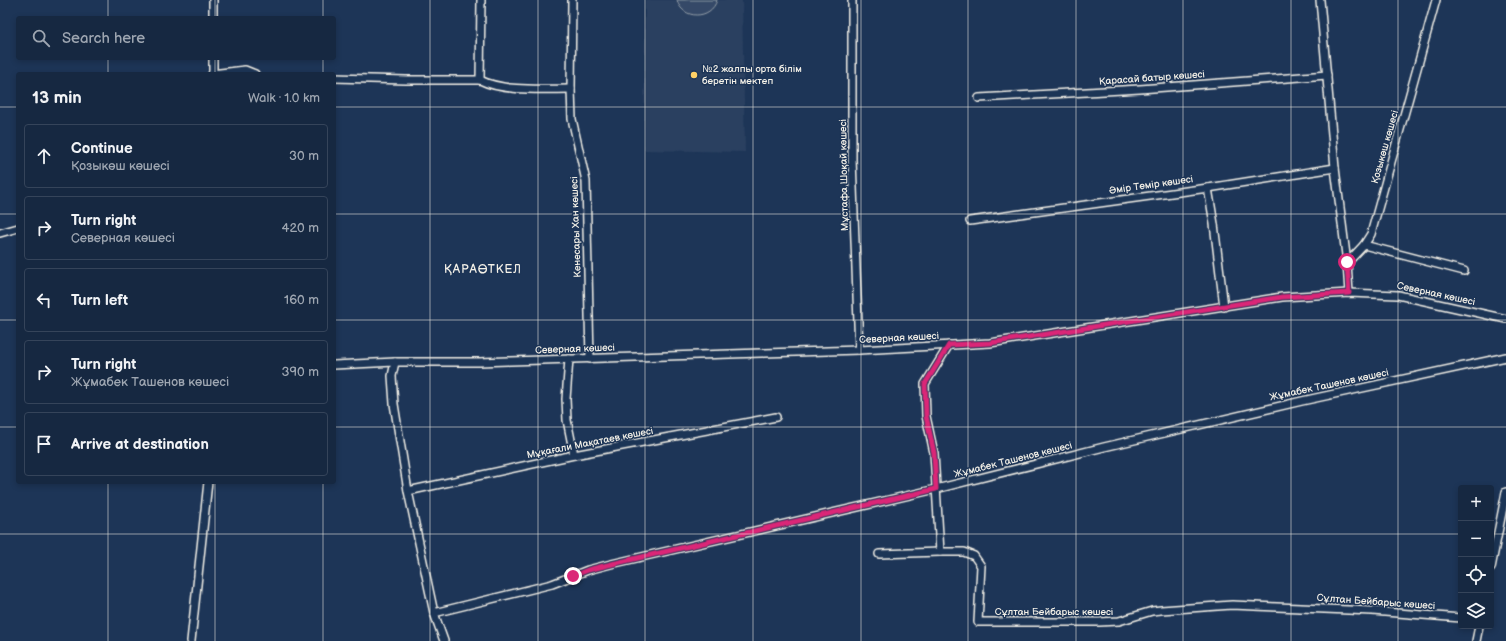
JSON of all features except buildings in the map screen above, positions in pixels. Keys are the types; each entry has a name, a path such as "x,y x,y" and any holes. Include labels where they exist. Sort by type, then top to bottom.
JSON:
{"street":[{"path":"213,0 213,16"},
{"path":"480,80 481,0"},
{"name":"Кенесары Хан көшесі","path":"572,0 572,119 586,181 590,359"},
{"name":"Мұстафа Шоқай көшесі","path":"852,0 852,159 859,350"},
{"path":"1320,0 1335,168 1347,262 1349,293"},
{"name":"Қозыкөш көшесі","path":"1347,262 1364,245 1371,234 1436,0"},
{"path":"212,72 213,60"},
{"path":"228,72 245,70 250,72"},
{"name":"Қарасай батыр көшесі","path":"979,98 1140,89 1327,75"},
{"path":"336,78 480,80 489,85 503,87 571,89"},
{"name":"Әмір Темір көшесі","path":"970,221 1208,188 1335,168"},
{"path":"1208,188 1224,307"},
{"path":"0,233 16,229"},
{"path":"1364,245 1464,270"},
{"name":"Северная көшесі","path":"336,365 395,362 479,362 590,359 859,350 990,343 1282,297 1349,293 1398,295 1506,319"},
{"path":"879,554 940,552 934,453 926,416 925,384 949,345"},
{"name":"Жұмабек Ташенов көшесі","path":"434,613 552,584 600,567 936,489 1294,402 1506,357"},
{"path":"569,359 566,406 567,420 574,455"},
{"path":"395,362 392,376 394,404 408,491 434,613 444,641"},
{"name":"Мұқағали Мақатаев көшесі","path":"408,491 574,455 776,417"},
{"path":"191,641 208,484"},
{"path":"1493,557 1506,492"},
{"name":"Сұлтан Бейбарыс көшесі","path":"940,552 964,552 974,556 980,566 978,622 1119,621 1152,611 1232,604 1372,611 1458,618"},
{"path":"1476,641 1478,629"}],"shaded area":[{"name":"№2 жалпы орта білім беретін мектеп","path":"645,0 742,0 745,152 644,150"},
{"path":"677,0 717,0 714,7 709,11 697,15 690,14 685,11 680,7"}],"place":[{"name":"№2 жалпы орта білім беретін мектеп","path":"694,75"}],"district":[{"name":"ҚАРАӨТКЕЛ","path":"483,269"}],"route":[{"path":"573,576 588,570 612,564 936,489 934,453 926,416 925,384 949,345 990,343 1282,297 1349,293 1347,262"}]}
